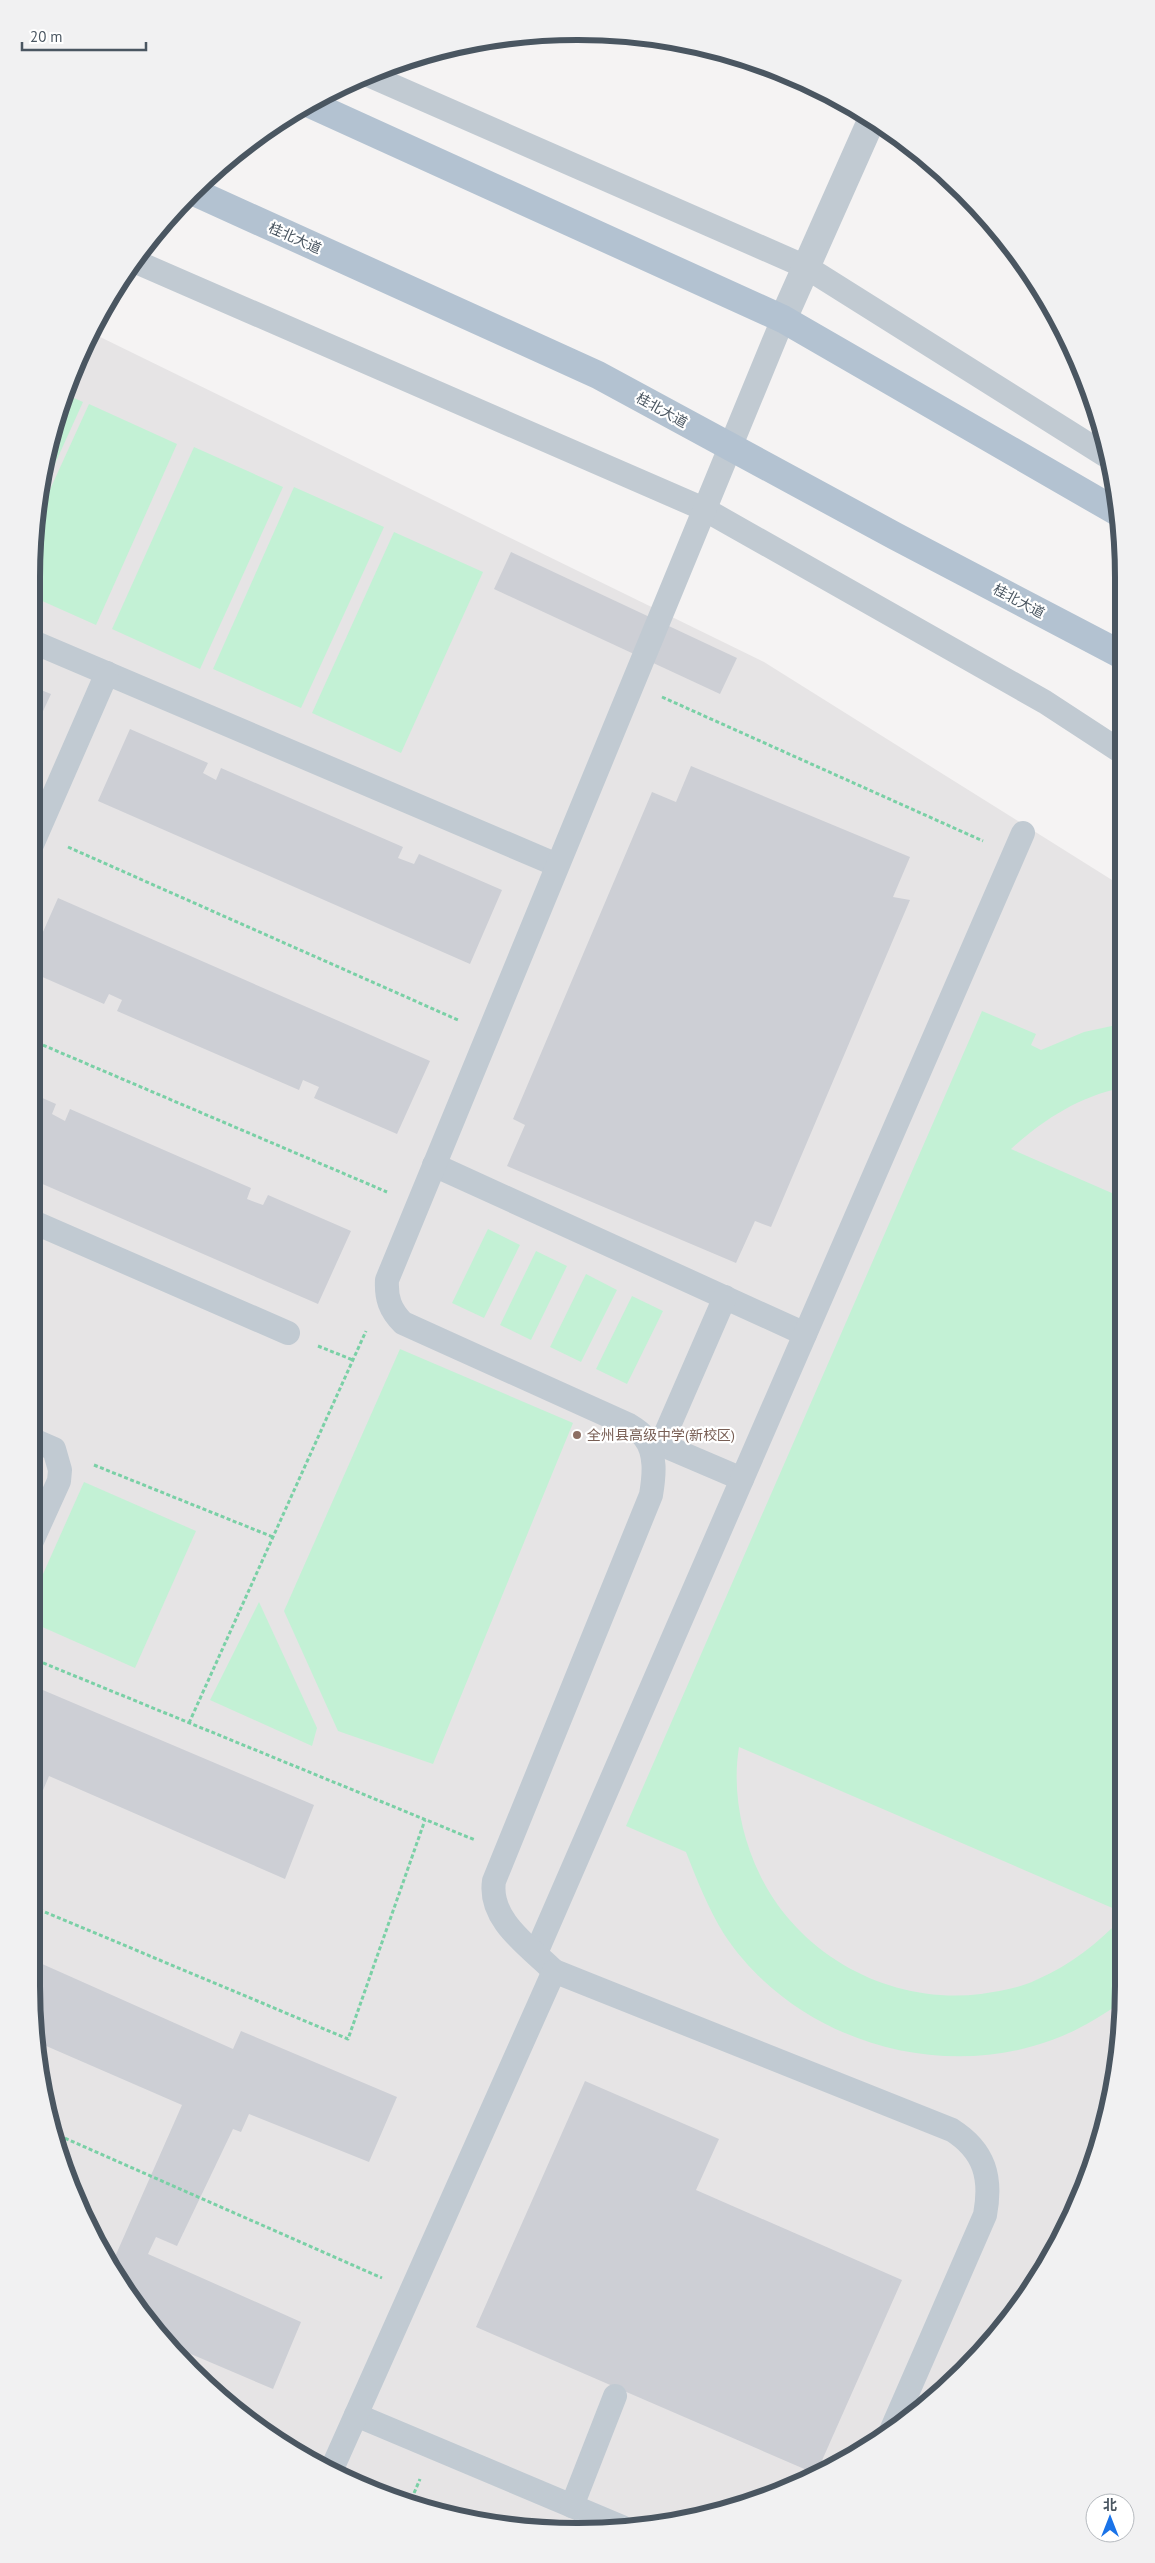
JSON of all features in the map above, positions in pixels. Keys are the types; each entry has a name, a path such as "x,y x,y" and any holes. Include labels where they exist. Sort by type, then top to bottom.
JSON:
{"main road":[{"path":"317,107 783,319 1110,508"},
{"name":"桂北大道","path":"200,194 598,375 895,536 1115,651"}],"street":[{"path":"783,319 869,126"}],"lane":[{"path":"377,79 806,267 1100,452"},
{"path":"141,264 704,509 1045,702 1115,748"},
{"path":"742,1479 653,1441 629,1425 403,1323 395,1315 387,1298 387,1280 783,319"},
{"path":"40,645 557,865"},
{"path":"40,826 107,674"},
{"path":"536,1952 1022,833"},
{"path":"434,1165 805,1334"},
{"path":"40,1225 288,1333"},
{"path":"725,1297 653,1441 654,1477 651,1495 504,1852 494,1881 494,1902 502,1918 522,1941 536,1952 554,1971 952,2130 966,2139 976,2150 984,2167 989,2193 985,2216 896,2418"},
{"path":"40,1443 54,1449 60,1470 59,1481 40,1523"},
{"path":"335,2465 554,1971"},
{"path":"572,2506 614,2396"},
{"path":"356,2415 610,2522"}],"path":[{"path":"632,684 1013,855"},
{"path":"40,843 488,1034"},
{"path":"40,1044 418,1206"},
{"path":"189,1723 387,1280"},
{"path":"54,1449 273,1537"},
{"path":"40,1662 504,1852"},
{"path":"40,1910 348,2040 425,1820"},
{"path":"62,2137 412,2291"}],"shaded area":[{"name":"全州县高级中学(新校区)","path":"97,336 764,662 1115,882 1115,1986 1114,2021 1105,2090 1097,2125 1074,2191 1060,2223 1024,2284 1004,2313 958,2366 905,2412 876,2432 815,2468 783,2482 717,2505 682,2513 613,2522 578,2523 542,2522 473,2513 438,2505 405,2494 340,2468 309,2451 250,2412 197,2366 151,2313 112,2254 95,2223 69,2158 58,2125 50,2090 41,2021 40,1986 40,578 41,542 45,507 58,438 81,372 95,340"}],"green space":[{"path":"72,397 83,402 50,476 58,438"},
{"path":"89,404 177,444 96,625 40,600 41,542 46,497"},
{"path":"194,447 283,487 200,669 112,629"},
{"path":"294,487 384,527 301,708 213,669"},
{"path":"394,532 483,572 401,753 312,713"},
{"path":"982,1011 1036,1034 1031,1045 1041,1050 1084,1032 1115,1025 1115,1090 1090,1097 1062,1111 1036,1128 1011,1149 1115,1194 1115,1909 739,1747 737,1763 740,1812 743,1829 753,1860 777,1904 799,1930 824,1952 852,1969 882,1983 914,1992 947,1995 981,1994 1030,1983 1049,1974 1094,1944 1115,1925 1114,2007 1088,2023 1052,2040 1007,2052 962,2056 915,2053 870,2043 828,2025 788,2001 753,1970 718,1924 686,1852 626,1826"},
{"path":"488,1229 520,1245 484,1318 452,1303"},
{"path":"536,1251 567,1266 531,1340 500,1325"},
{"path":"586,1274 617,1290 581,1362 550,1347"},
{"path":"632,1296 663,1311 627,1384 596,1369"},
{"path":"400,1349 573,1423 433,1764 338,1731 284,1611"},
{"path":"84,1482 196,1531 135,1668 40,1626 40,1581"},
{"path":"259,1602 317,1728 312,1746 210,1700"}],"building":[{"path":"511,552 737,658 720,694 494,589"},
{"path":"40,690 51,694 40,718"},
{"path":"130,729 208,763 203,773 216,780 221,768 403,847 398,858 414,864 419,854 502,890 470,964 98,801"},
{"path":"691,766 910,857 893,897 910,900 771,1227 755,1221 736,1263 507,1166 525,1125 513,1119 652,792 676,802"},
{"path":"58,898 430,1061 397,1134 314,1098 319,1087 303,1080 299,1090 117,1011 122,1000 109,994 104,1004 40,976 40,939"},
{"path":"40,1097 56,1104 52,1114 65,1121 70,1109 251,1188 247,1199 263,1205 268,1195 351,1231 318,1304 40,1183"},
{"path":"40,1689 314,1805 285,1879 49,1776 40,1798"},
{"path":"40,1963 233,2049 241,2031 397,2097 369,2162 249,2114 241,2132 233,2129 177,2246 156,2237 148,2254 301,2322 273,2389 183,2351 151,2313 114,2258 182,2105 44,2045 41,2021"},
{"path":"585,2081 719,2139 696,2190 902,2280 820,2465 809,2471 476,2327"}],"place":[{"name":"全州县高级中学(新校区)","path":"577,1435"}]}
